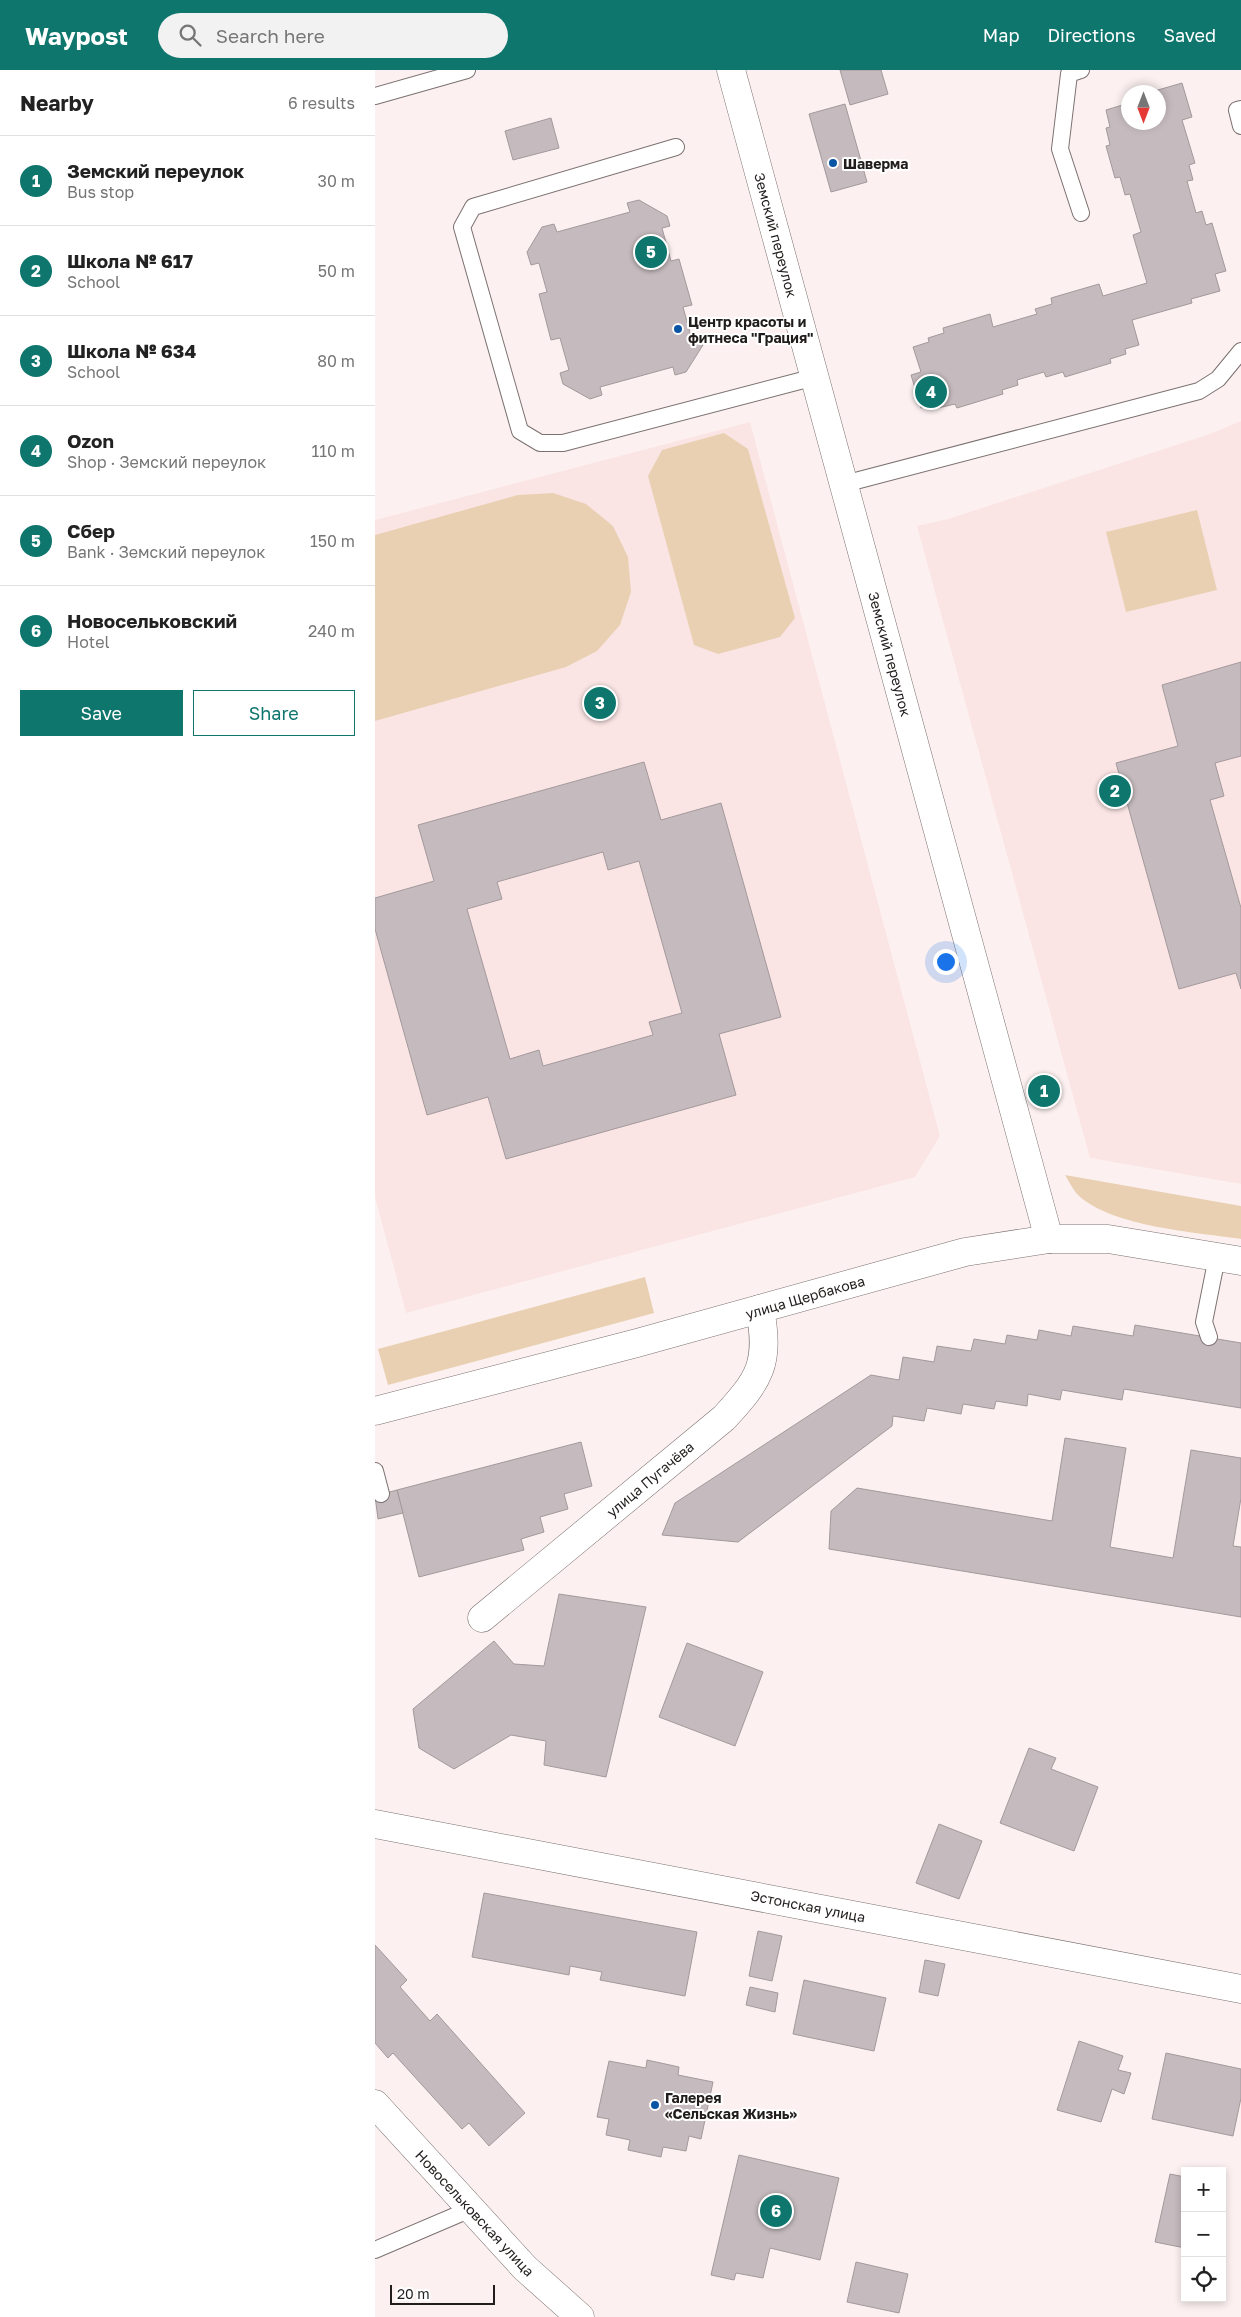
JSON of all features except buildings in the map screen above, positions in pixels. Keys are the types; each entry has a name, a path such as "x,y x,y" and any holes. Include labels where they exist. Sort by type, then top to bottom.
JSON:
{"street":[{"name":"Земский переулок","path":"731,70 1049,1238"},
{"name":"улица Щербакова","path":"375,1411 760,1310 965,1252 1049,1238 1108,1238 1229,1259"},
{"name":"улица Пугачёва","path":"482,1618 724,1418 745,1394 762,1366 765,1338 760,1310"},
{"name":"Эстонская улица","path":"375,1824 1241,1989"},
{"name":"Новосельковская улица","path":"375,2104 525,2268 580,2317"}],"lane":[{"path":"375,96 467,70"},
{"path":"1081,70 1069,74 1060,149 1081,213"},
{"path":"1241,109 1237,110 1241,126"},
{"path":"676,148 473,207 462,227 520,431 540,443 563,443 815,377"},
{"path":"844,484 1199,391 1218,379 1241,351"},
{"path":"1209,1337 1204,1322 1229,1259"},
{"path":"375,1471 381,1494"},
{"path":"375,2250 471,2209"}],"shaded area":[{"path":"1241,421 1241,1184 1090,1158 917,526 948,519 1210,434"},
{"path":"750,422 940,1136 915,1177 406,1313 375,1197 375,520"},
{"path":"724,433 748,449 795,618 780,637 718,654 694,645 648,476 662,450"},
{"path":"553,493 586,504 613,526 628,557 631,592 620,625 597,651 566,667 375,721 375,535 518,495"},
{"path":"1197,510 1217,590 1126,612 1106,532"},
{"path":"1065,1175 1241,1206 1241,1239 1155,1226 1111,1214 1093,1206 1078,1195"},
{"path":"645,1277 654,1313 388,1385 378,1349"}],"place":[{"name":"Шаверма","path":"833,163"},
{"name":"Сбер","path":"651,252"},
{"name":"Центр красоты и фитнеса \"Грация\"","path":"678,329"},
{"name":"Ozon","path":"931,392"},
{"name":"Школа № 634","path":"600,703"},
{"name":"Школа № 617","path":"1115,791"},
{"name":"Земский переулок","path":"1044,1091"},
{"name":"Галерея «Сельская Жизнь»","path":"655,2105"},
{"name":"Новосельковский","path":"776,2211"}]}
